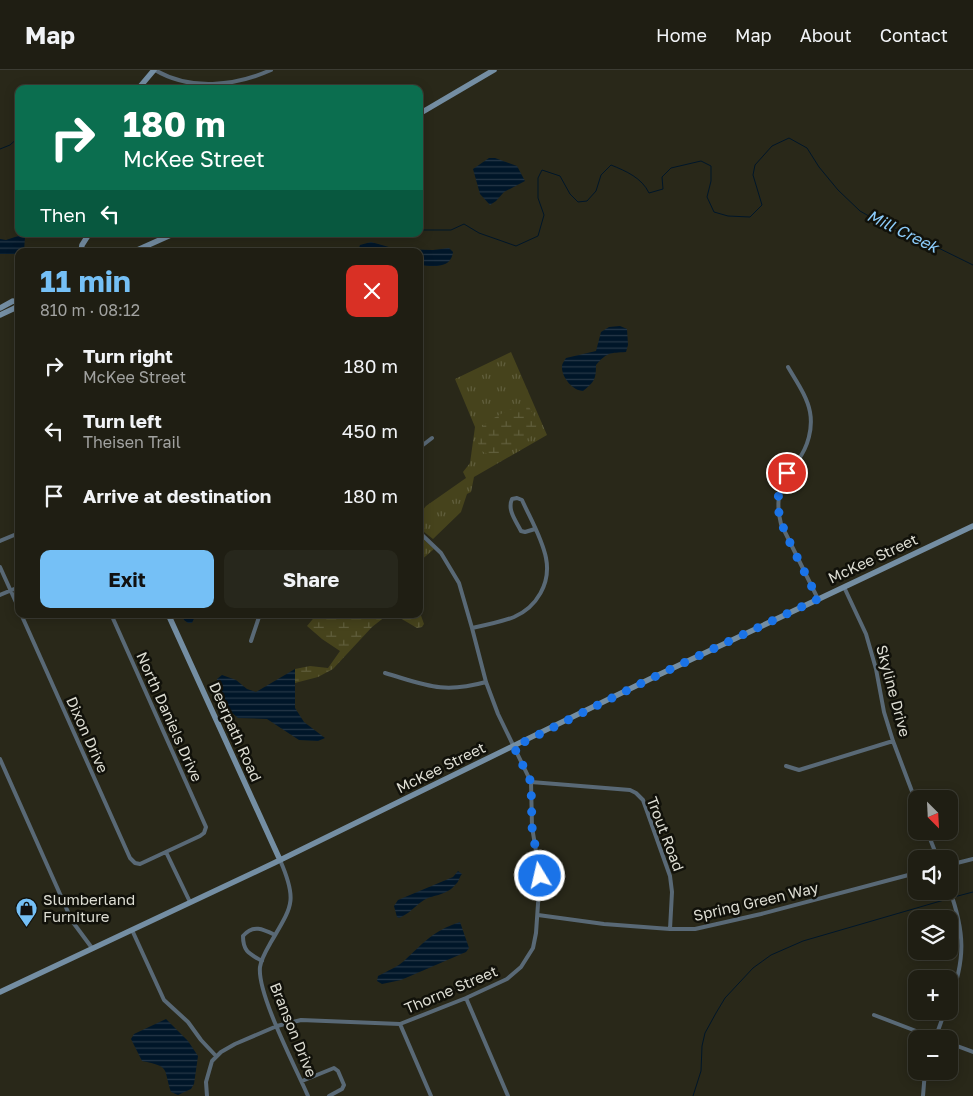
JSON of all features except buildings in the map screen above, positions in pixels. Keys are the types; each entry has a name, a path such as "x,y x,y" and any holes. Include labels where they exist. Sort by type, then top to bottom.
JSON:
{"street":[{"path":"142,85 155,70 176,80 195,84 236,82 253,78 271,70"},
{"path":"423,112 494,70"},
{"path":"82,248 87,237"},
{"path":"141,248 166,237"},
{"path":"0,308 15,303"},
{"path":"0,315 15,306"},
{"path":"788,367 807,402 811,425 809,439 803,453 784,478 779,493 779,514 781,524 818,599"},
{"path":"423,445 432,438"},
{"path":"472,628 513,617 529,609 538,597 544,585 547,571 546,557 535,530 522,500 512,499 510,510 521,530 525,532 535,530"},
{"name":"McKee Street","path":"0,992 280,860 652,678 973,526"},
{"path":"0,541 15,535"},
{"name":"Thorne Street","path":"216,1056 226,1048 278,1026 301,1020 400,1024 466,998 507,979 521,968 533,948 538,915 540,876 532,827 531,782 486,682 459,582 448,562 423,535"},
{"path":"0,567 15,601"},
{"name":"Skyline Drive","path":"844,587 866,634 876,669 884,712 911,790"},
{"path":"0,595 15,588"},
{"name":"Dixon Drive","path":"23,618 130,858 136,863 144,863 166,852"},
{"name":"North Daniels Drive","path":"113,618 204,823 205,830 200,836 166,852"},
{"name":"Deerpath Road","path":"170,618 280,860"},
{"path":"251,641 259,618"},
{"path":"385,673 429,686 449,689 466,688 486,682"},
{"path":"786,766 799,770 893,741"},
{"path":"0,759 72,921 92,948"},
{"name":"Trout Road","path":"531,782 630,790 639,796 645,807 670,876 672,892 670,929"},
{"path":"166,852 190,902"},
{"path":"958,863 973,859"},
{"name":"Branson Drive","path":"280,860 288,880 291,895 289,911 260,965 260,980 263,992 308,1096"},
{"name":"Spring Green Way","path":"538,915 604,924 695,929 908,875"},
{"path":"953,900 962,931 962,953 958,975"},
{"path":"262,961 249,954 243,944 243,936 247,930 256,928 275,935"},
{"path":"132,930 164,1000 188,1022 216,1056 207,1074 207,1096"},
{"path":"466,998 508,1096"},
{"path":"874,1015 912,1030"},
{"path":"400,1024 431,1096"},
{"path":"958,1046 973,1052"},
{"path":"302,1081 334,1068 338,1071 344,1085 342,1090 329,1096"},
{"path":"923,1096 924,1080"}],"green space":[{"path":"511,352 547,435 474,477 471,492 467,494 461,512 433,539 423,531 423,510 466,478 463,472 470,463 475,427 455,379"},
{"path":"527,403 537,425 533,435 511,449 504,456 491,462 486,453 481,451 475,435 498,416"},
{"path":"423,539 434,549 423,559"},
{"path":"314,618 383,618 372,627 333,669 318,677 295,683 295,669 310,666 328,668 340,651 307,626"},
{"path":"400,618 422,618 424,624 422,627 417,628"}],"water":[{"path":"489,158 495,158 517,166 525,181 504,192 490,205 480,194 473,169"},
{"path":"15,237 25,237 24,248 15,248 15,255 0,254 0,239 6,240"},
{"path":"371,242 392,248 359,248 360,245"},
{"path":"449,248 453,252 449,262 435,266 423,265 423,250"},
{"path":"620,326 627,329 628,345 626,352 606,355 596,365 596,374 590,385 583,391 575,389 563,375 562,364 566,358 596,351 601,332 609,327"},
{"path":"183,618 194,618 192,623"},
{"path":"295,669 295,708 304,722 325,738 318,741 299,740 267,719 238,718 230,711 218,692 217,679 222,675 236,680 247,689 256,692"},
{"path":"458,871 462,874 452,888 424,900 406,914 399,918 397,917 394,906 398,900 453,877"},
{"path":"460,922 469,948 466,952 401,980 382,984 377,981 378,976 396,967 435,933"},
{"path":"166,1019 188,1041 198,1056 194,1084 191,1089 178,1095 171,1092 166,1073 162,1067 142,1061 131,1039 134,1034"}],"waterway":[{"name":"Mill Creek","path":"423,230 451,230 464,224 479,233 516,246 538,236 544,215 538,198 538,178 542,170 560,176 570,194 578,202 587,201 596,191 601,175 611,165 638,179 649,193 663,189 662,177 671,168 701,161 711,166 711,181 707,197 714,212 728,216 750,217 762,205 753,175 755,165 772,146 789,138 807,148 819,167 838,190 860,211 888,227 910,234 973,265"},
{"name":"Mill Creek","path":"0,149 15,141"},
{"path":"958,896 973,892"},
{"path":"693,1096 701,1071 702,1046 705,1033 725,998 753,968 771,955 803,941 944,900"}],"place":[{"name":"Slumberland Furniture","path":"27,928"}],"route":[{"path":"540,876 532,827 531,782 514,747 652,678 818,599 781,524 778,506 779,493 787,473"}]}
